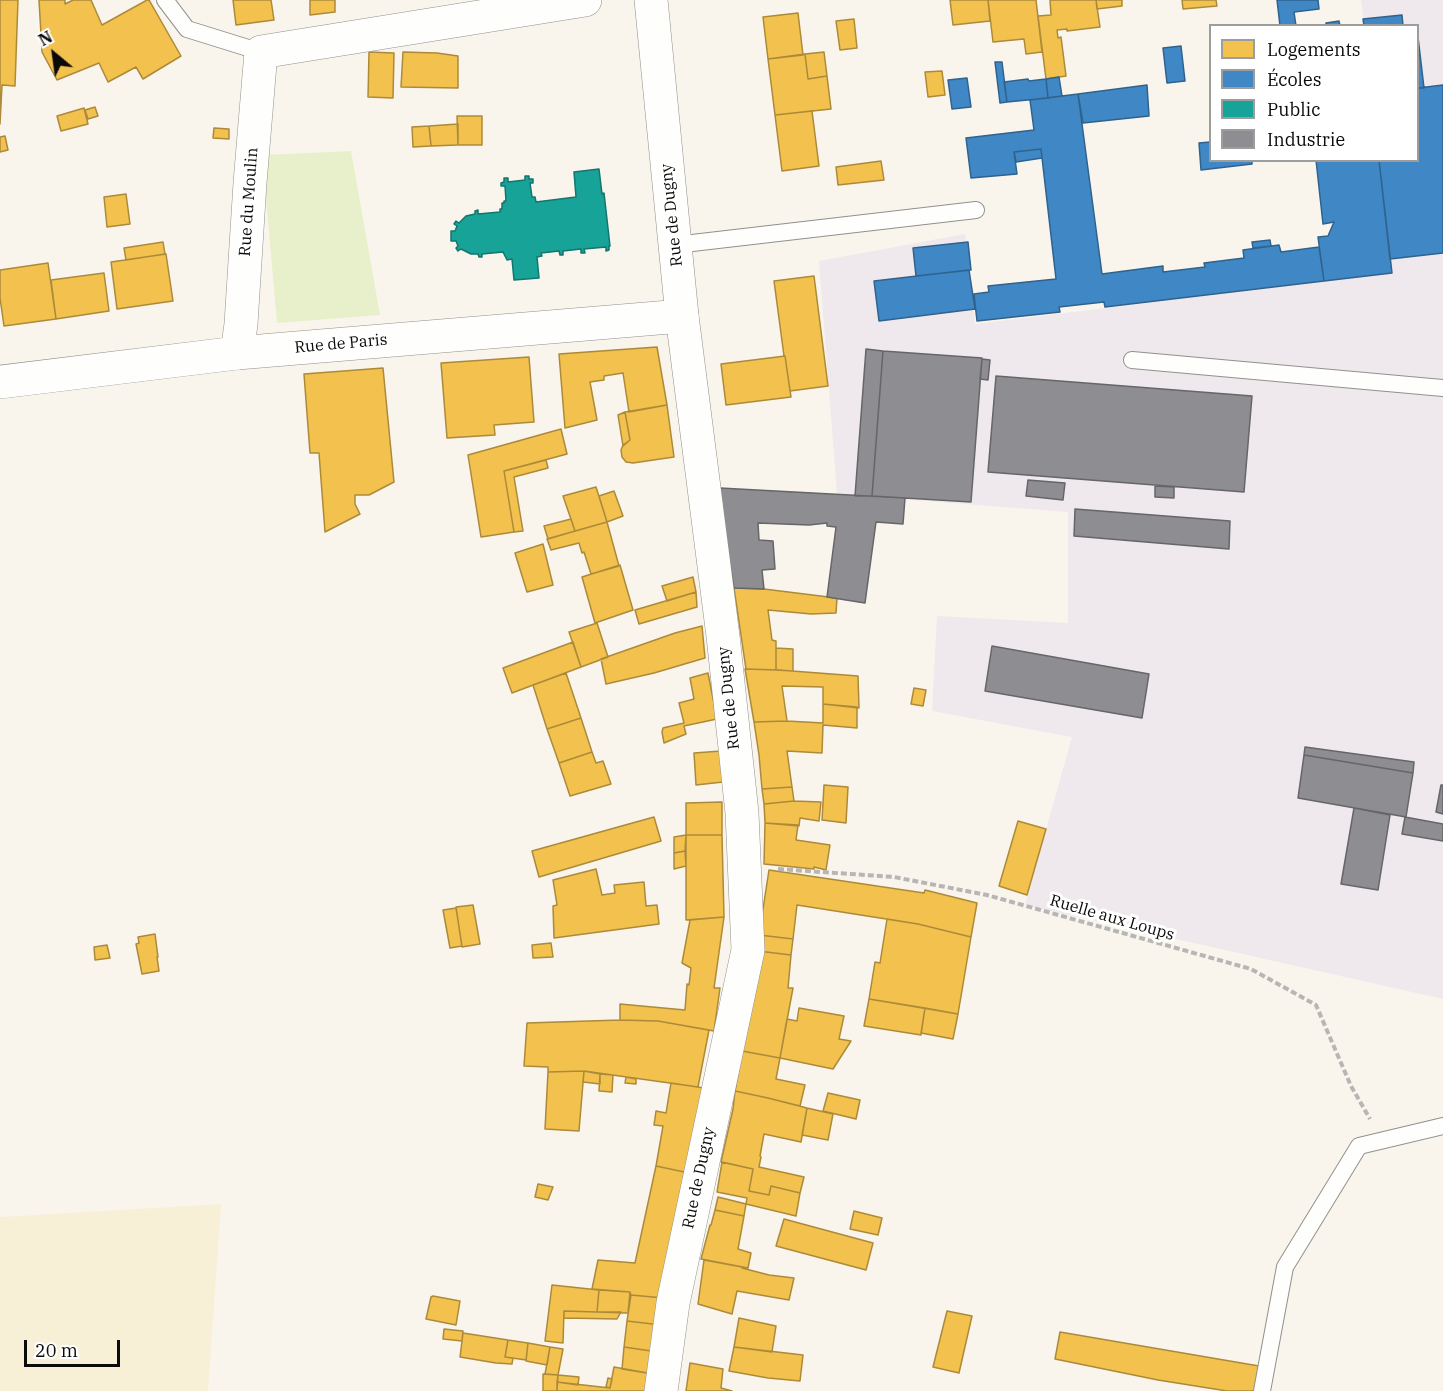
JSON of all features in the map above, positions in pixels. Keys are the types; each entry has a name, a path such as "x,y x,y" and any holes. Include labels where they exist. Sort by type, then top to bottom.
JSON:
{"street":[{"path":"261,52 585,0"},
{"name":"Rue de Dugny","path":"651,0 682,316 724,648 742,813 747,950 673,1303 661,1391"},
{"name":"Rue du Moulin","path":"237,353 261,52"},
{"name":"Rue de Paris","path":"0,382 237,353 682,316"}],"lane":[{"path":"165,0 187,29 261,52"},
{"path":"675,245 976,210"},
{"path":"1132,360 1443,388"},
{"path":"1262,1391 1285,1267 1359,1146 1443,1126"}],"path":[{"name":"Ruelle aux Loups","path":"744,869 769,868 894,877 987,895 1251,969 1316,1005 1351,1086 1382,1140"}],"shaded area":[{"path":"1361,0 1443,0 1443,999 1025,905 1072,737 932,711 937,616 1068,623 1068,512 837,494 819,261 965,234 975,324 1392,273 1379,162 1419,162 1419,24 1364,24"},
{"path":"221,1204 208,1391 0,1391 0,1217"}],"green space":[{"path":"351,151 380,315 277,323 263,163 265,155"}],"building: Logements":[{"path":"0,0 18,0 15,86 2,85 0,124"},
{"path":"39,0 65,0 65,4 73,0 91,0 102,25 149,0 181,56 143,79 136,67 108,82 99,63 57,80 42,52"},
{"path":"233,0 271,0 274,20 236,25"},
{"path":"310,0 335,0 335,12 310,15"},
{"path":"950,0 988,0 990,21 953,25"},
{"path":"988,0 1036,0 1042,52 1026,54 1024,39 993,42"},
{"path":"1050,0 1096,0 1100,27 1057,30 1058,38 1061,37 1066,76 1046,79 1038,16 1051,15"},
{"path":"1096,0 1122,0 1122,6 1097,9"},
{"path":"1182,0 1216,0 1217,6 1183,9"},
{"path":"798,13 803,55 768,59 763,17"},
{"path":"854,19 857,48 840,50 836,21"},
{"path":"369,52 394,53 393,98 368,97"},
{"path":"403,52 458,56 458,88 401,87"},
{"path":"824,52 827,76 808,79 805,54"},
{"path":"805,54 808,79 827,76 831,109 775,115 768,59"},
{"path":"942,71 945,95 928,97 925,72"},
{"path":"95,107 98,116 88,119 85,110"},
{"path":"84,108 88,124 61,131 57,116"},
{"path":"812,111 819,166 782,171 775,115"},
{"path":"457,116 482,116 482,145 458,145"},
{"path":"458,124 458,145 431,146 429,126"},
{"path":"429,126 431,146 413,147 412,127"},
{"path":"214,128 229,129 229,139 213,138"},
{"path":"5,136 8,150 0,152 0,137"},
{"path":"881,161 884,180 838,185 836,167"},
{"path":"126,194 130,224 107,227 104,197"},
{"path":"163,242 165,254 126,260 124,248"},
{"path":"166,254 173,301 117,309 111,262"},
{"path":"48,263 56,319 4,326 0,298 0,270"},
{"path":"104,273 109,311 56,319 51,280"},
{"path":"814,276 828,386 790,391 774,281"},
{"path":"657,347 667,405 629,412 623,373 604,376 604,380 590,382 597,420 565,428 559,354"},
{"path":"785,356 791,397 726,405 721,364"},
{"path":"529,357 534,422 494,425 495,435 447,438 441,363"},
{"path":"383,368 394,482 369,495 355,495 355,504 360,514 325,532 319,453 310,453 304,374"},
{"path":"667,405 674,457 626,462 621,450 623,445 630,440 625,412"},
{"path":"625,412 630,440 623,446 618,415"},
{"path":"561,429 567,454 504,471 514,532 481,537 468,455"},
{"path":"546,460 548,468 514,477 523,531 514,532 504,471"},
{"path":"596,487 607,522 575,531 563,496"},
{"path":"614,491 623,516 607,522 599,496"},
{"path":"571,519 575,531 548,539 544,526"},
{"path":"607,522 619,566 591,574 579,543 551,550 547,539"},
{"path":"543,544 553,585 527,592 515,553"},
{"path":"620,565 633,610 595,623 582,577"},
{"path":"693,577 696,592 667,601 662,586"},
{"path":"734,588 764,589 837,598 836,613 811,614 768,610 772,640 776,641 776,670 746,669"},
{"path":"696,592 697,607 639,624 635,610"},
{"path":"597,623 608,657 581,667 569,632"},
{"path":"702,626 705,658 606,684 601,659"},
{"path":"573,642 581,667 512,693 503,668"},
{"path":"776,648 793,649 793,671 776,670"},
{"path":"745,669 858,676 859,708 823,704 823,687 782,686 787,721 754,722"},
{"path":"566,673 581,718 547,729 533,685"},
{"path":"708,673 717,719 684,726 686,734 664,743 663,728 684,723 679,703 694,699 690,678"},
{"path":"914,688 926,690 923,706 911,704"},
{"path":"823,704 857,707 857,728 823,725 822,753 787,751 792,787 762,789 754,722 823,723"},
{"path":"581,718 592,752 559,763 547,729"},
{"path":"721,751 723,782 696,785 694,753"},
{"path":"592,752 596,763 603,761 611,784 570,796 559,763"},
{"path":"824,785 848,787 846,823 822,820"},
{"path":"792,787 794,801 764,804 762,789"},
{"path":"794,801 821,802 819,821 800,818 799,826 765,823 764,804"},
{"path":"722,802 722,835 686,835 686,803"},
{"path":"654,817 661,841 539,877 532,851"},
{"path":"1018,821 1046,829 1027,895 999,886"},
{"path":"765,823 798,825 796,840 830,845 826,870 814,867 814,869 764,864"},
{"path":"686,835 685,851 674,853 674,837"},
{"path":"686,835 722,835 724,917 686,920"},
{"path":"685,851 686,866 674,869 674,853"},
{"path":"596,869 602,895 615,893 614,885 644,882 646,906 657,905 659,924 554,938 553,906 557,905 553,880"},
{"path":"769,870 924,893 925,890 977,903 971,937 918,924 797,905 793,939 759,935"},
{"path":"473,905 480,944 462,947 456,907"},
{"path":"456,908 462,946 450,948 443,910"},
{"path":"724,917 714,988 720,988 714,1031 658,1021 620,1020 620,1004 685,1010 691,968 682,963 690,920"},
{"path":"887,919 971,937 958,1014 869,999 875,962 880,963"},
{"path":"155,934 159,971 142,974 136,944 139,943 138,937"},
{"path":"759,935 793,939 791,955 758,951"},
{"path":"551,943 553,957 533,958 532,945"},
{"path":"107,945 110,958 95,960 94,947"},
{"path":"758,951 791,955 788,988 793,988 780,1058 742,1051"},
{"path":"869,999 925,1008 921,1035 864,1026"},
{"path":"799,1008 844,1016 839,1039 851,1041 833,1069 780,1058 787,1019 797,1021"},
{"path":"925,1008 958,1014 953,1039 921,1033"},
{"path":"658,1021 709,1030 698,1087 584,1071 548,1072 548,1067 524,1066 527,1023"},
{"path":"742,1051 780,1058 776,1079 805,1085 800,1106 735,1091"},
{"path":"584,1071 600,1074 600,1084 583,1082"},
{"path":"584,1071 579,1131 545,1129 548,1072"},
{"path":"600,1074 613,1075 612,1092 599,1091"},
{"path":"626,1077 636,1079 636,1084 625,1083"},
{"path":"671,1083 704,1088 689,1173 656,1166 663,1126 654,1125 656,1111 666,1113"},
{"path":"735,1091 807,1108 801,1142 764,1134 759,1167 804,1177 800,1193 771,1186 769,1195 749,1191 753,1169 721,1162"},
{"path":"828,1093 860,1100 856,1119 823,1111"},
{"path":"807,1108 833,1114 828,1140 802,1135"},
{"path":"722,1162 753,1169 749,1191 769,1195 771,1186 800,1193 796,1216 746,1204 747,1198 717,1192"},
{"path":"656,1166 689,1173 664,1298 592,1289 598,1260 635,1263"},
{"path":"538,1184 553,1187 548,1200 535,1197"},
{"path":"718,1197 746,1204 744,1216 715,1210"},
{"path":"715,1210 744,1216 738,1249 751,1253 748,1268 701,1259"},
{"path":"854,1211 882,1218 878,1235 850,1229"},
{"path":"784,1219 873,1243 866,1270 776,1246"},
{"path":"704,1260 769,1275 794,1278 789,1300 737,1291 732,1314 698,1304"},
{"path":"552,1285 599,1290 597,1312 564,1311 563,1343 545,1341"},
{"path":"599,1290 630,1292 628,1313 597,1312"},
{"path":"631,1295 664,1298 661,1325 627,1321"},
{"path":"433,1296 460,1301 456,1325 426,1319"},
{"path":"564,1311 621,1312 617,1319 564,1318"},
{"path":"947,1311 972,1316 959,1373 933,1367"},
{"path":"739,1318 776,1326 772,1352 734,1347"},
{"path":"627,1321 661,1325 658,1352 624,1347"},
{"path":"444,1329 463,1331 462,1341 443,1339"},
{"path":"1060,1332 1259,1366 1255,1391 1227,1391 1158,1380 1055,1359"},
{"path":"463,1333 508,1340 505,1357 513,1358 512,1364 460,1357"},
{"path":"508,1340 528,1343 526,1360 505,1357"},
{"path":"528,1343 550,1347 547,1365 526,1361"},
{"path":"550,1347 563,1349 558,1375 545,1374"},
{"path":"624,1347 658,1352 653,1374 622,1369"},
{"path":"734,1347 803,1355 800,1381 729,1371"},
{"path":"690,1363 723,1369 721,1388 732,1391 686,1391"},
{"path":"614,1367 653,1374 649,1391 557,1391 557,1382 610,1388"},
{"path":"543,1374 558,1375 557,1391 543,1391"},
{"path":"558,1375 579,1377 578,1385 557,1382"},
{"path":"608,1378 612,1379 610,1388 606,1387"}],"building: Écoles":[{"path":"1277,0 1318,0 1319,9 1294,12 1296,24 1280,24"},
{"path":"1402,15 1403,24 1364,24 1363,19"},
{"path":"1339,21 1340,24 1326,24"},
{"path":"1181,46 1185,81 1167,83 1163,48"},
{"path":"1419,46 1424,88 1419,88"},
{"path":"995,62 1002,62 1007,102 1000,103"},
{"path":"1059,77 1062,96 1048,98 1046,79"},
{"path":"967,78 971,107 952,109 948,80"},
{"path":"1028,79 1029,81 1046,79 1048,98 1007,102 1004,82"},
{"path":"1147,85 1149,116 1083,123 1078,94"},
{"path":"1443,85 1443,253 1390,259 1379,162 1419,162 1419,88"},
{"path":"1078,94 1102,274 1163,266 1163,272 1205,267 1204,263 1244,258 1243,250 1279,245 1281,252 1319,247 1324,281 1105,307 1104,302 1059,307 1060,312 977,321 974,294 989,292 988,286 1056,279 1041,149 1014,152 1017,174 971,178 966,138 1034,130 1030,100"},
{"path":"1209,142 1209,162 1252,162 1252,164 1201,170 1199,143"},
{"path":"1041,149 1042,158 1016,162 1014,152"},
{"path":"1316,162 1379,162 1392,273 1324,281 1318,237 1328,236 1334,222 1323,224"},
{"path":"1270,240 1271,246 1253,248 1252,242"},
{"path":"968,242 971,270 916,276 913,248"},
{"path":"969,270 975,309 879,321 874,281"}],"building: Public":[{"path":"599,169 602,194 604,193 609,250 606,251 606,247 584,249 585,253 581,253 581,249 563,251 563,255 560,255 559,251 541,253 542,256 537,257 539,278 514,280 512,259 507,260 503,252 482,254 482,257 479,257 478,254 471,254 461,249 458,251 456,241 451,241 451,231 455,231 456,221 459,223 466,216 475,214 478,210 478,214 500,212 502,203 506,201 505,186 501,186 504,178 508,178 508,182 525,180 525,176 533,179 533,183 530,183 532,197 535,197 536,202 576,197 574,172"}],"building: Industrie":[{"path":"866,349 883,351 872,496 855,496"},
{"path":"883,351 982,358 971,502 872,496"},
{"path":"982,359 990,360 988,380 980,379"},
{"path":"996,376 1252,396 1244,492 988,472"},
{"path":"1028,480 1065,483 1063,500 1026,496"},
{"path":"1155,486 1174,487 1174,498 1155,497"},
{"path":"720,488 905,498 903,524 876,522 865,603 827,597 836,527 827,526 827,523 809,525 758,523 759,540 773,541 775,569 762,570 764,589 734,588"},
{"path":"1075,509 1230,521 1229,549 1074,536"},
{"path":"992,646 1149,674 1142,718 985,691"},
{"path":"1305,747 1414,762 1413,773 1304,755"},
{"path":"1304,755 1413,773 1406,817 1298,798"},
{"path":"1441,785 1443,785 1443,814 1436,812"},
{"path":"1354,808 1390,815 1378,890 1341,884"},
{"path":"1405,817 1443,824 1443,841 1402,834"}]}
